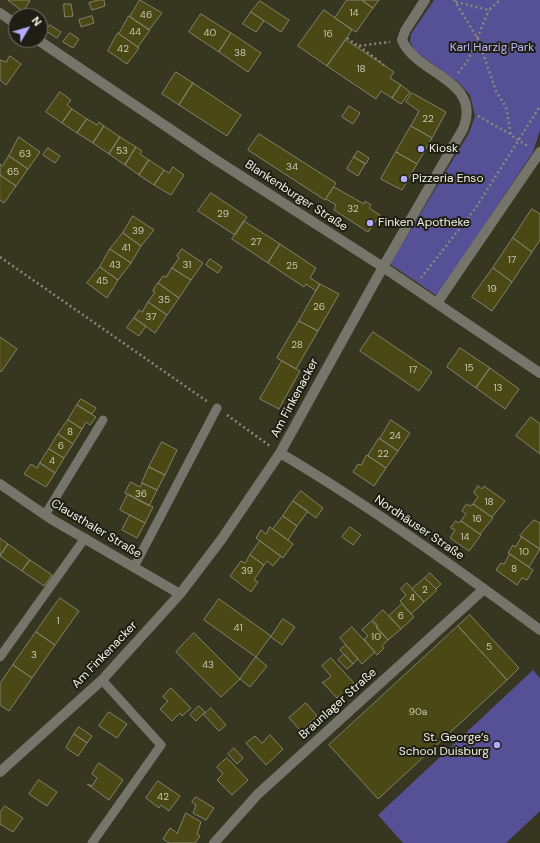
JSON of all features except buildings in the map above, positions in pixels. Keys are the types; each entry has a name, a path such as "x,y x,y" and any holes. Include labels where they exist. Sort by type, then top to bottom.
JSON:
{"street":[{"path":"425,0 405,31 402,40 410,54 451,83 464,97 467,109"},
{"name":"Blankenburger Straße","path":"48,47 213,158 383,267 540,374"},
{"name":"Am Finkenacker","path":"0,772 102,680 180,594 221,540 280,453 383,267 463,129 467,120 467,109"},
{"path":"437,304 540,153"},
{"name":"Nordhäuser Straße","path":"280,453 326,481 484,589 540,630"},
{"name":"Clausthaler Straße","path":"0,484 45,515 180,594"},
{"name":"Braunlager Straße","path":"214,843 258,794 484,589"}],"lane":[{"path":"134,567 217,408"},
{"path":"45,515 103,420"},
{"path":"0,657 85,538"},
{"path":"92,843 161,745 102,680"}],"path":[{"path":"451,83 468,60 489,10 500,0"},
{"path":"455,1 489,10"},
{"path":"455,1 478,39 496,91 506,107 511,135"},
{"path":"347,38 384,65"},
{"path":"358,46 402,40"},
{"path":"414,288 475,209 540,106"},
{"path":"467,109 519,140"},
{"path":"0,257 280,453"}],"green space":[{"name":"Karl Harzig Park","path":"434,0 540,0 540,130 533,152 437,296 390,264 469,133 475,116 470,95 458,82 415,51 410,42 411,34"},
{"name":"St. George’s School Duisburg","path":"533,670 540,678 540,811 506,843 403,843 378,815"}],"place":[{"name":"Kiosk","path":"421,149"},
{"name":"Pizzeria Enso","path":"404,179"},
{"name":"Finken Apotheke","path":"370,223"},
{"name":"St. George’s School Duisburg","path":"497,745"}]}
